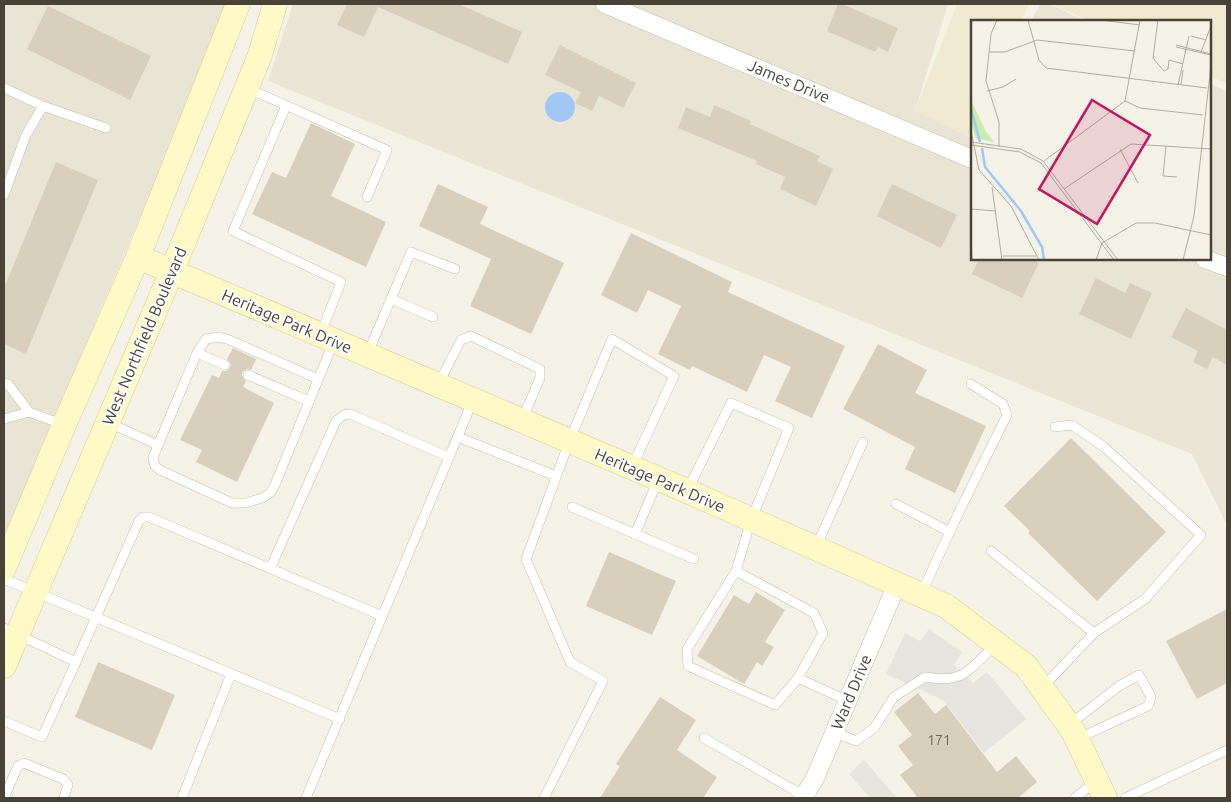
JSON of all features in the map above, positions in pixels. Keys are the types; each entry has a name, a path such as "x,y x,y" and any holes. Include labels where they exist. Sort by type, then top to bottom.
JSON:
{"main road":[{"path":"4,568 138,257 238,4"},
{"name":"West Northfield Boulevard","path":"4,666 10,631 35,592 172,271 260,55 275,4"},
{"name":"Heritage Park Drive","path":"138,257 816,547 946,606 1026,666 1073,732 1101,790"},
{"path":"64,425 104,431"}],"street":[{"name":"James Drive","path":"605,4 971,159"},
{"path":"1209,260 1227,267"},
{"name":"Ward Drive","path":"803,797 815,778 897,584"}],"lane":[{"path":"4,88 43,106 106,128"},
{"path":"247,88 387,150 367,196"},
{"path":"4,195 26,135 43,106"},
{"path":"286,106 233,231 341,282 318,379 274,488 262,498 246,503 232,503 160,470 156,466 153,458 158,445 197,353 206,339 219,337 237,343 318,379"},
{"path":"367,355 411,252 455,269"},
{"path":"391,298 433,317"},
{"path":"438,385 461,340 471,336 540,369 540,378 522,421"},
{"path":"544,798 603,682 570,662 526,559 569,442 612,339 674,376 631,468"},
{"path":"197,353 225,365"},
{"path":"248,375 309,401"},
{"path":"4,382 8,384 29,412 64,425"},
{"path":"920,594 1007,415 1003,404 971,384"},
{"path":"306,798 473,400"},
{"path":"687,492 731,403 789,428 751,520 736,571 687,649 688,666 774,705 798,678 823,633 814,613 736,571"},
{"path":"4,419 29,412"},
{"path":"270,569 339,418 350,414 449,457"},
{"path":"1042,688 1094,633 1145,599 1201,535 1104,447 1072,425 1055,427"},
{"path":"104,431 158,445"},
{"path":"458,437 556,476"},
{"path":"816,547 863,442"},
{"path":"635,534 658,479"},
{"path":"896,504 950,532"},
{"path":"572,507 694,559"},
{"path":"4,721 42,737 139,521 143,517 382,616"},
{"path":"991,551 1094,633"},
{"path":"4,579 340,719"},
{"path":"10,631 76,662"},
{"path":"834,732 856,741 874,728 894,697 925,677 942,680 962,677 997,644"},
{"path":"182,798 231,674"},
{"path":"1139,675 1151,696 1148,706 1073,732 1119,686 1139,675"},
{"path":"798,678 848,701"},
{"path":"704,738 803,797"},
{"path":"1125,798 1227,750"},
{"path":"4,798 18,766 24,763 63,779 68,785 64,798"},
{"path":"1075,798 1101,790"}],"shaded area":[{"path":"4,4 225,4 205,66 4,536"},
{"path":"293,4 948,4 915,111 970,137 971,135 971,260 1211,260 1211,84 1227,92 1227,525 1192,454 268,81"},
{"path":"957,4 1029,4 1021,20 971,20 970,137 915,111"},
{"path":"1040,4 1050,4 1083,20 1032,20"},
{"path":"1051,4 1227,4 1227,84 1211,76 1211,20 1087,20"},
{"path":"929,629 962,652 954,665 973,683 987,672 1026,719 984,753 943,700 886,674 905,633 920,641"},
{"path":"864,760 897,798 870,798 849,774"}],"water":[{"path":"560,92 566,93 574,101 574,113 566,121 560,122 554,121 546,113 545,107 546,101 554,93"}],"building":[{"path":"347,4 459,4 522,32 508,64 378,7 364,37 337,25"},
{"path":"838,4 898,28 888,52 878,47 875,52 827,31"},
{"path":"48,6 151,56 130,100 27,49"},
{"path":"560,45 636,83 623,108 599,96 592,111 575,103 581,92 545,75"},
{"path":"714,105 751,121 750,124 820,156 817,161 833,169 816,206 780,189 785,177 756,164 757,161 678,128 686,107 710,117"},
{"path":"311,123 355,144 331,196 386,222 366,267 252,214 272,172 286,178"},
{"path":"56,162 98,180 26,354 4,344 4,288"},
{"path":"438,184 488,207 480,224 564,263 531,334 470,306 491,259 419,226"},
{"path":"892,184 957,215 941,248 877,216"},
{"path":"631,233 732,282 728,292 845,346 812,418 775,401 791,367 764,355 747,392 692,366 690,370 658,354 681,306 648,290 637,313 601,295"},
{"path":"979,260 1032,260 1039,263 1022,298 972,274"},
{"path":"1096,278 1125,293 1130,283 1152,293 1131,339 1079,314"},
{"path":"1186,308 1227,330 1227,365 1213,357 1207,369 1193,362 1198,351 1171,337"},
{"path":"878,344 927,370 915,393 986,426 955,493 905,469 915,447 843,409"},
{"path":"233,348 256,359 251,370 247,369 242,372 242,376 246,381 243,387 274,403 237,482 196,462 202,450 180,440 212,375 219,378 222,371 230,368 231,364 227,359"},
{"path":"1071,438 1166,532 1097,601 1028,533 1030,531 1004,506"},
{"path":"609,552 676,581 652,635 586,606"},
{"path":"756,592 785,610 765,642 774,647 762,666 757,662 744,684 697,656 734,595 749,604"},
{"path":"1227,609 1227,683 1197,699 1166,641"},
{"path":"98,662 175,695 152,750 75,717"},
{"path":"918,693 935,714 946,705 997,772 1016,756 1037,782 1018,798 918,798 900,775 913,765 898,746 912,735 894,712"},
{"path":"660,697 696,720 677,750 717,777 703,798 600,798 620,766 616,764"}]}
